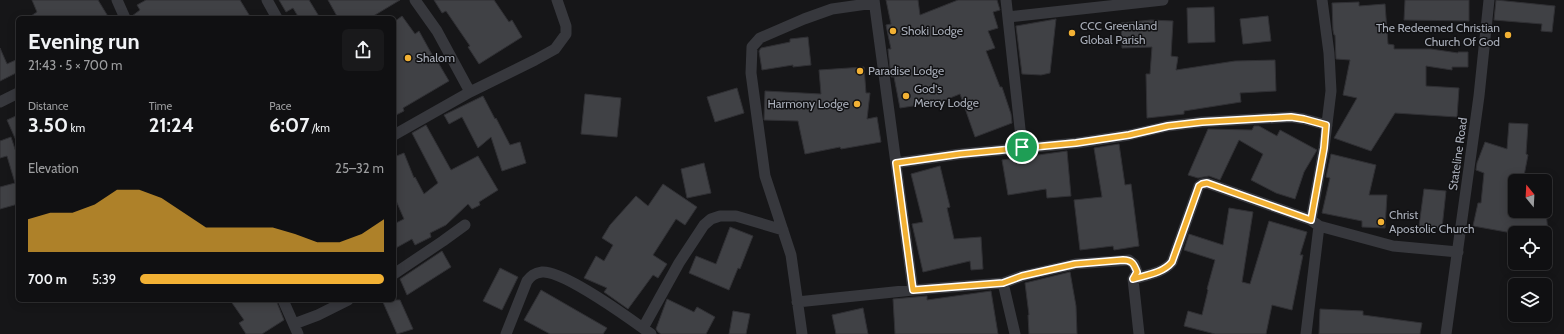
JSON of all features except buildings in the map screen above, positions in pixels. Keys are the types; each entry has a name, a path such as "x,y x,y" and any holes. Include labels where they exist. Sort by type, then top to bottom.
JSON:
{"street":[{"path":"117,0 124,16"},
{"path":"267,0 275,16"},
{"path":"415,0 437,31 470,92"},
{"path":"396,134 470,92 555,49 566,34 566,26 557,0"},
{"path":"1006,0 1022,147"},
{"path":"1008,17 1163,0"},
{"path":"1306,334 1315,223 1330,91 1329,53 1322,0"},
{"name":"Stateline Road","path":"1446,334 1479,96 1488,0"},
{"path":"802,334 791,255 765,176 751,73 752,47 760,38 832,9 874,1 913,290"},
{"path":"0,102 16,94"},
{"path":"896,163 1022,147 1076,143 1129,135 1168,126 1202,122 1291,117 1326,125"},
{"path":"1133,279 1167,268 1172,262 1199,186 1207,183 1315,223 1392,246 1458,252"},
{"path":"506,334 527,281 532,274 543,272 556,274 590,293 647,331 679,263 704,225 711,219 720,216 736,216 783,230"},
{"path":"396,273 465,225"},
{"path":"797,302 913,290 1003,283 1022,276 1075,264 1129,260 1134,264 1137,272 1133,279 1140,334"},
{"path":"1003,283 1015,334"},
{"path":"284,302 296,329 318,315 344,302"}],"place":[{"name":"Shoki Lodge","path":"893,31"},
{"name":"CCC Greenland Global Parish","path":"1072,33"},
{"name":"The Redeemed Christian Church Of God","path":"1508,35"},
{"name":"Shalom","path":"408,58"},
{"name":"Paradise Lodge","path":"860,71"},
{"name":"God's Mercy Lodge","path":"906,96"},
{"name":"Harmony Lodge","path":"857,104"},
{"name":"Christ Apostolic Church","path":"1381,222"}],"route":[{"path":"1291,117 1326,125 1324,148 1311,220 1207,183 1199,186 1172,262 1167,268 1160,271 1133,279 1137,272 1134,264 1129,260 1123,260 1075,264 1022,276 1003,283 913,290 896,163 1022,147 1076,143 1129,135 1168,126 1202,122 1291,117"}]}
